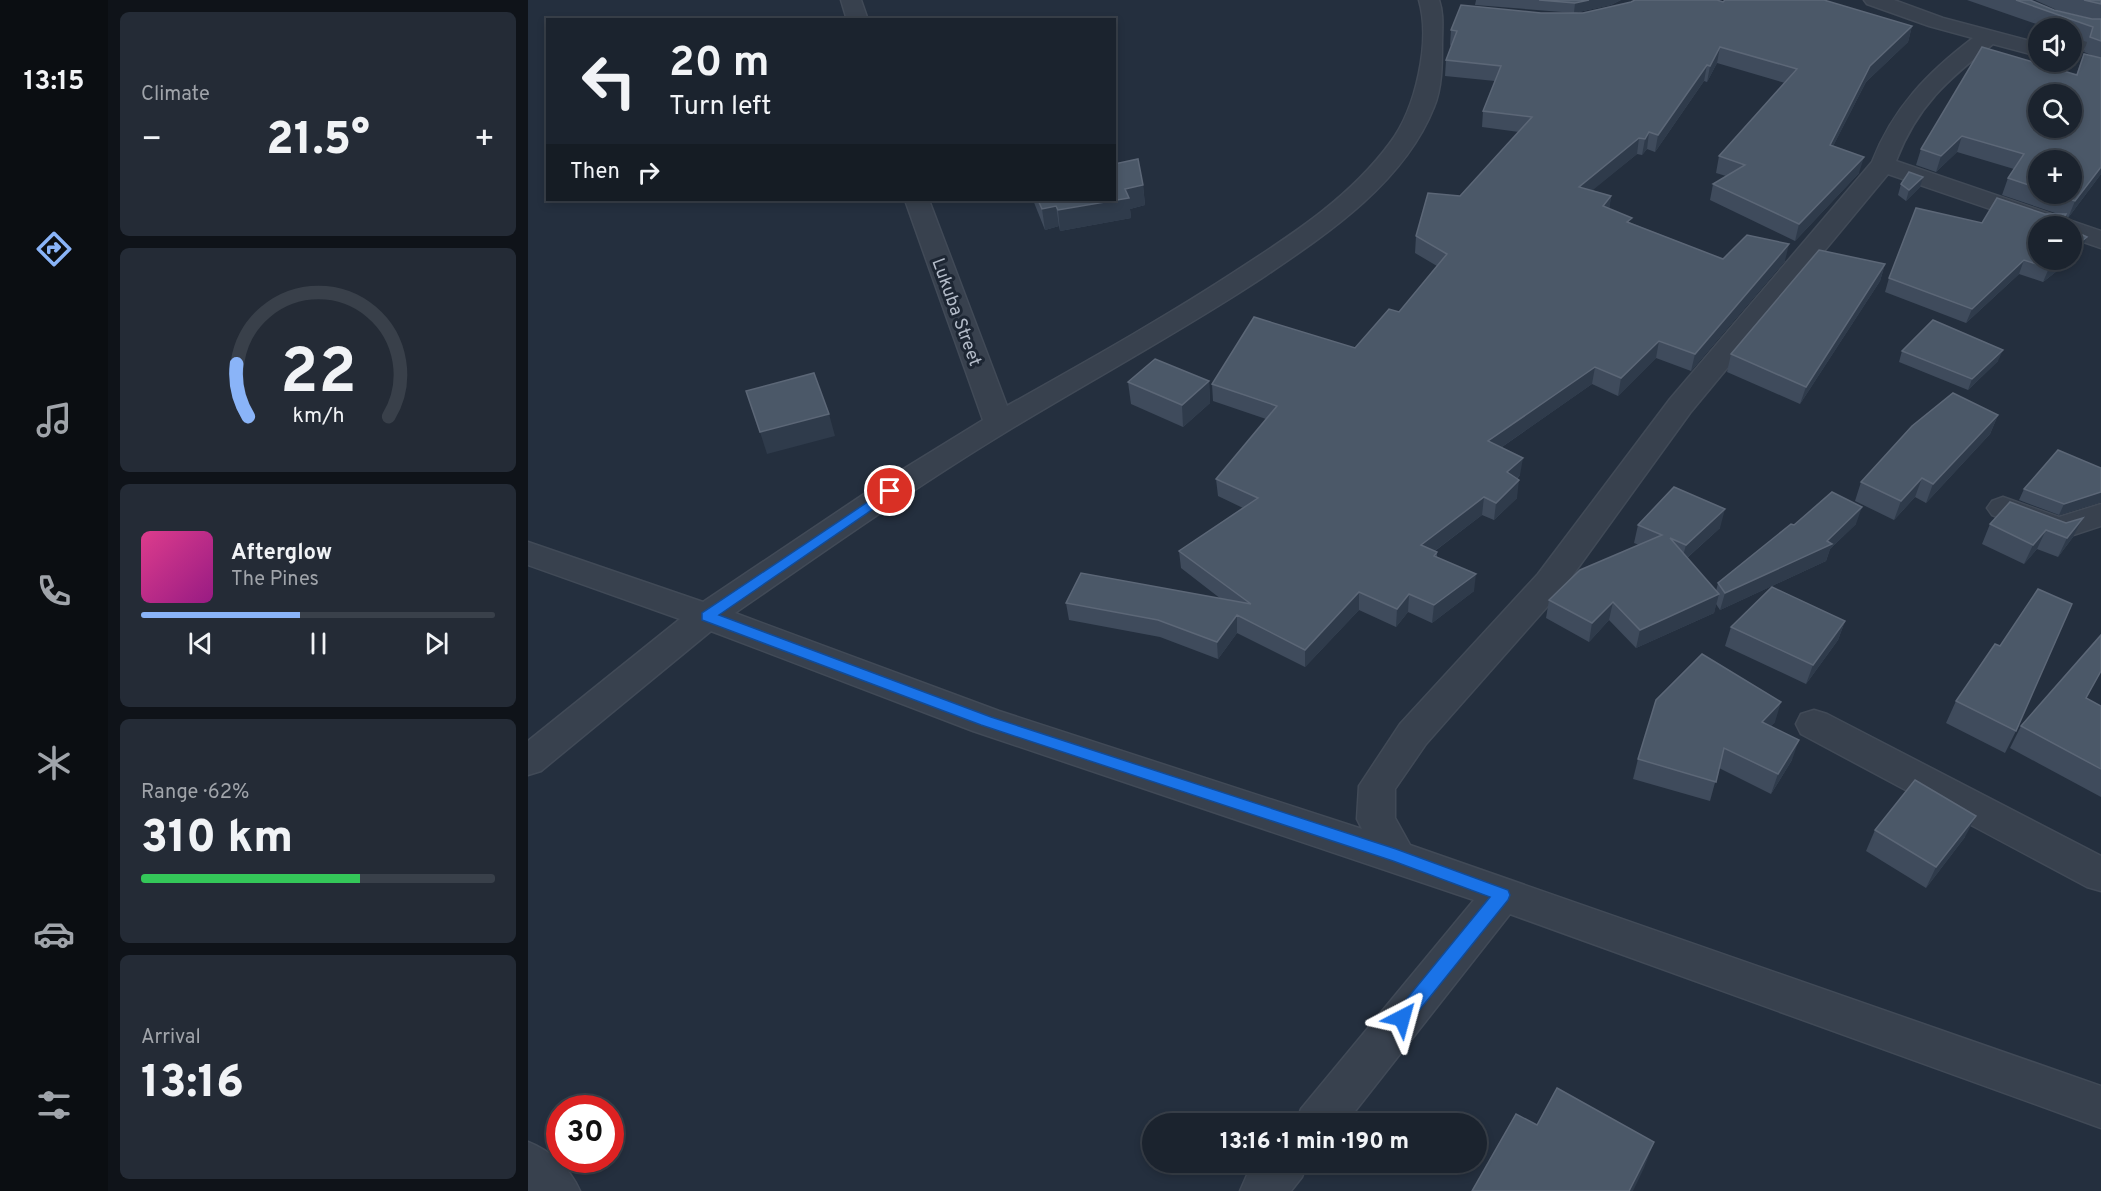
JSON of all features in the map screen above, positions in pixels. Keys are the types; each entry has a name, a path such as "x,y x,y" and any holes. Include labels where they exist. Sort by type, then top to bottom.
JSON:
{"street":[{"path":"851,0 857,18"},
{"path":"1874,0 2028,46"},
{"path":"528,762 707,616 890,491 999,423 1180,320 1316,230 1375,177 1402,144 1423,106 1431,67 1438,8"},
{"path":"1396,856 1376,819 1377,786 1413,734 1550,582 1680,406 1882,164 1892,135 1903,114 1937,76 1989,36"},
{"path":"1882,164 2034,216"},
{"name":"Lukuba Street","path":"918,201 999,423"},
{"path":"2082,233 2101,240"},
{"path":"2003,508 2058,529 2101,515"},
{"path":"528,553 707,616 986,721 1396,856 2101,1107"},
{"path":"1814,724 2101,875"},
{"path":"1326,1113 1502,895"},
{"path":"528,1164 557,1191"},
{"path":"1263,1191 1277,1173"}],"building":[{"path":"1539,0 1589,0 1575,3"},
{"path":"1635,0 1717,0 1723,2 1725,0 1824,0 1912,26 1870,66 1830,145 1864,157 1799,224 1713,184 1745,165 1719,156 1797,69 1720,47 1710,66 1707,65 1658,135 1649,132 1645,139 1639,138 1579,187 1611,196 1603,206 1632,218 1627,222 1723,259 1747,235 1789,244 1695,354 1659,341 1621,378 1595,367 1488,441 1523,458 1507,472 1519,480 1496,503 1484,497 1421,545 1437,552 1434,556 1476,574 1434,605 1409,594 1397,609 1359,592 1305,650 1237,615 1217,642 1158,620 1066,603 1081,573 1251,604 1179,551 1258,498 1216,479 1277,406 1212,384 1254,317 1355,348 1389,309 1399,312 1447,254 1416,236 1428,193 1460,196 1532,117 1483,111 1501,66 1446,60 1457,31 1451,30 1461,5 1541,13 1583,13"},
{"path":"2016,0 2030,0 2054,10 2101,19 2101,41 2090,37 2093,27 2082,23 2082,18 2067,18"},
{"path":"2084,0 2101,0 2101,4"},
{"path":"1982,47 2028,61 2028,72 2067,72 2077,75 2078,72 2082,72 2084,54 2101,58 2101,167 2082,192 2082,150 2028,150 2028,185 2008,178 2024,154 1962,136 1941,156 1921,149"},
{"path":"1138,159 1143,185 1125,189 1129,198 1116,200 1116,164"},
{"path":"1909,172 1923,177 1909,190 1901,184"},
{"path":"1997,198 2045,214 2066,214 2065,216 2028,216 2028,261 2024,260 1972,309 1889,278 1916,208 1982,223"},
{"path":"1038,201 1111,201 1058,210 1056,206 1042,209"},
{"path":"1819,250 1885,264 1806,387 1731,354"},
{"path":"1933,320 2003,350 1972,379 1902,351"},
{"path":"1155,359 1209,381 1182,405 1128,382"},
{"path":"814,373 829,414 760,432 746,391"},
{"path":"1953,393 1998,415 1933,484 1922,478 1901,501 1861,482 1912,426"},
{"path":"2058,450 2101,468 2101,492 2064,504 2024,489"},
{"path":"1674,487 1725,509 1686,545 1670,538 1719,594 1640,630 1613,602 1592,623 1549,600 1580,570 1662,535 1638,525"},
{"path":"1832,492 1862,507 1827,541 1832,544 1725,593 1718,583 1791,524 1794,525"},
{"path":"2010,502 2066,523 2083,518 2067,538 2046,530 2033,545 1990,524"},
{"path":"1772,587 1845,621 1813,665 1731,627"},
{"path":"2038,589 2072,604 2016,731 1956,701 1995,644 2000,646"},
{"path":"2101,635 2101,671 2086,698 2101,706 2101,769 2021,726"},
{"path":"1702,654 1781,702 1762,722 1799,740 1778,774 1724,748 1716,782 1638,759 1656,700"},
{"path":"1915,780 1976,816 1936,867 1875,830"},
{"path":"1557,1088 1654,1142 1629,1191 1472,1191 1482,1173 1487,1173 1487,1165 1516,1114 1537,1125"}],"route":[{"path":"890,491 707,616 986,721 1396,856 1502,895 1402,1018"}]}
